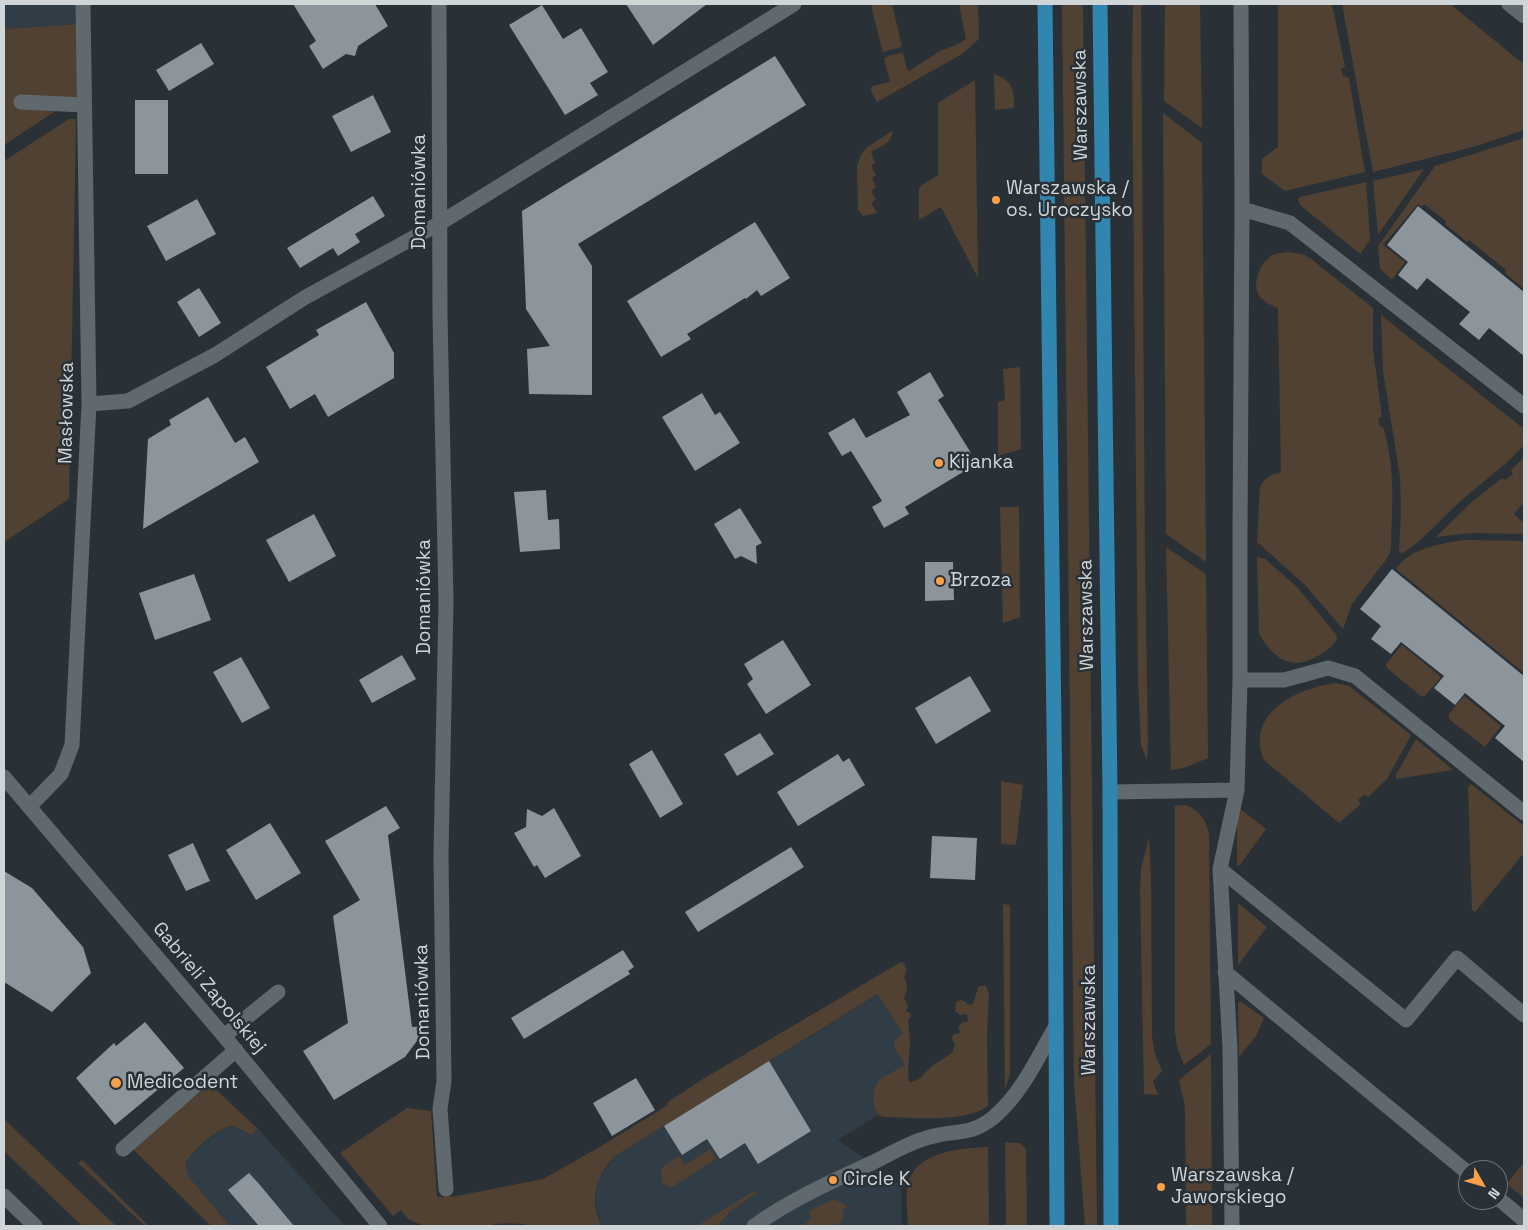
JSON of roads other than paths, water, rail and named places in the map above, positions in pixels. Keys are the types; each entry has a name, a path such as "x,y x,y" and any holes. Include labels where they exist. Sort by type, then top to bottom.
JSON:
{"main road":[{"name":"Warszawska","path":"1046,4 1057,1226"},
{"name":"Warszawska","path":"1100,4 1110,792 1111,1226"}],"street":[{"name":"Masłowska","path":"29,807 61,774 72,745 89,404 83,4"},
{"name":"Domaniówka","path":"439,4 440,315 446,601 441,856 444,1080 440,1109 446,1189"},
{"path":"89,404 128,401 215,355 304,298 440,224 794,4"},
{"path":"1232,1226 1230,1048 1220,869 1237,790 1240,680 1241,4"},
{"path":"1509,4 1524,16"},
{"path":"21,102 84,105"},
{"path":"1242,209 1290,223 1524,406"},
{"path":"1240,680 1284,680 1328,668 1355,676 1524,813"},
{"name":"Gabrieli Zapolskiej","path":"4,777 236,1050 380,1226"},
{"path":"1110,792 1237,790"},
{"path":"1220,869 1406,1020 1457,958 1524,1015"},
{"path":"1226,972 1458,1165"},
{"path":"224,1036 278,992"},
{"path":"754,1226 800,1196 892,1153 930,1137 973,1130 994,1117 1011,1099 1028,1075 1056,1026"},
{"path":"123,1149 236,1050"},
{"path":"4,1196 36,1226"},
{"path":"1508,1206 1524,1220"}],"place":[{"name":"Warszawska / os. Uroczysko","path":"996,200"},
{"name":"Kijanka","path":"939,463"},
{"name":"Brzoza","path":"940,581"},
{"name":"Medicodent","path":"116,1083"},
{"name":"Circle K","path":"833,1180"},
{"name":"Warszawska / Jaworskiego","path":"1161,1187"}]}
